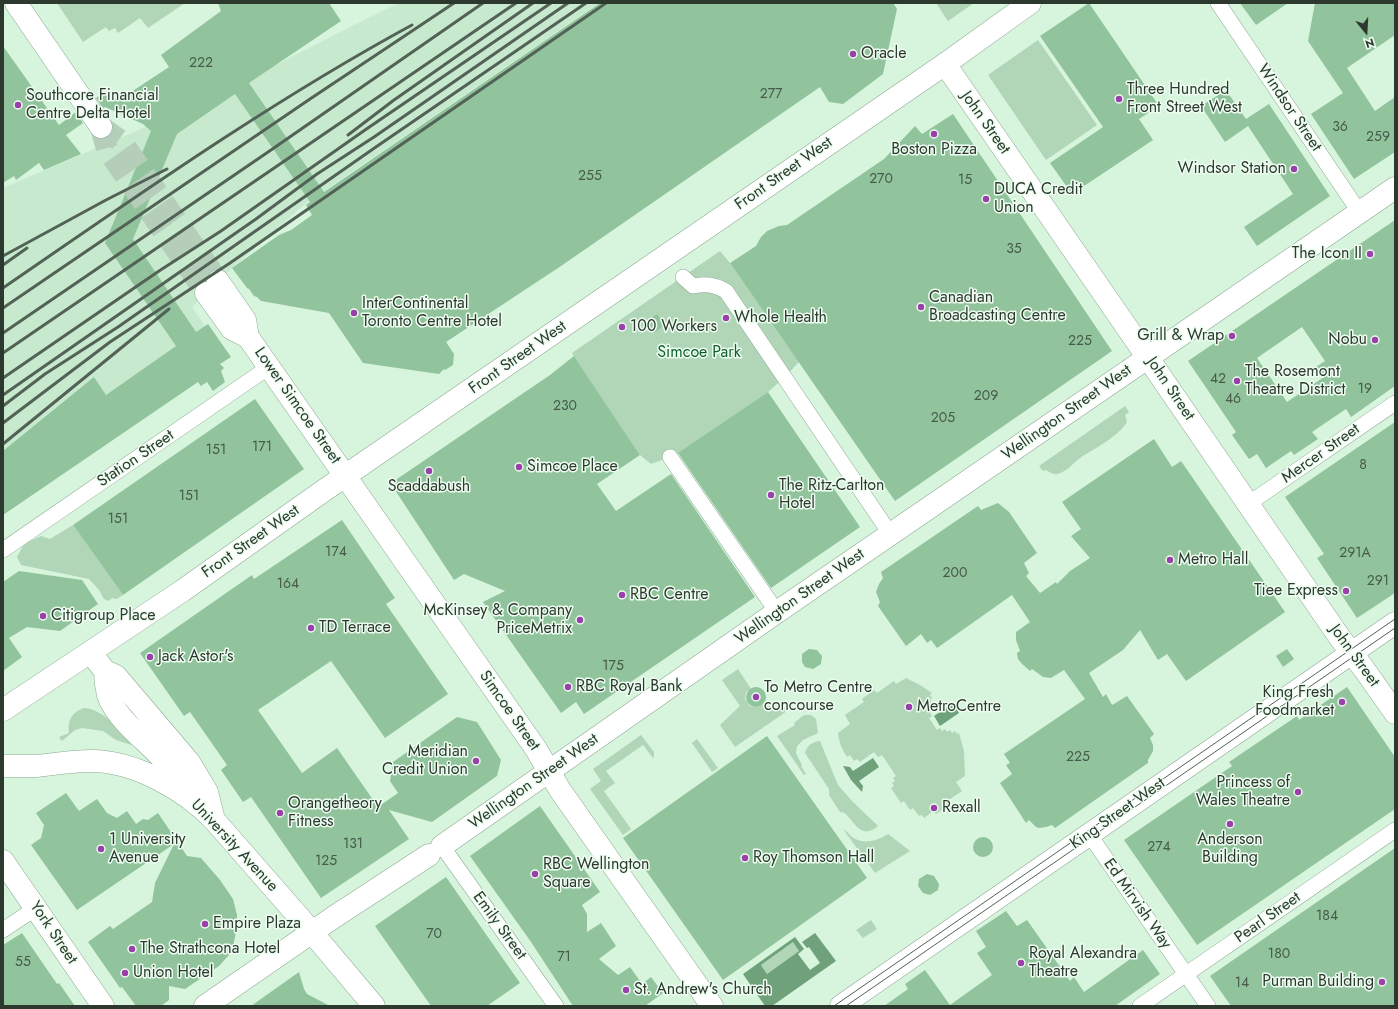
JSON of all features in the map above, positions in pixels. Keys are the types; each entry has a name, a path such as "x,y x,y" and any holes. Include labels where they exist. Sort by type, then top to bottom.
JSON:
{"main road":[{"path":"16,3 101,127"},
{"name":"Front Street West","path":"3,710 182,591 345,476 945,64 1030,3"},
{"name":"John Street","path":"945,64 1335,631 1395,713"},
{"name":"Wellington Street West","path":"205,1006 312,932 436,851 777,612 1395,188"},
{"name":"Lower Simcoe Street","path":"212,287 232,329 248,337 345,476"},
{"name":"Simcoe Street","path":"345,476 531,743 578,815 712,1006"},
{"name":"King Street West","path":"841,1006 1395,623"},
{"path":"90,652 105,671 116,676 189,762 207,792 215,821"},
{"path":"105,671 109,696 117,710 124,720 161,757 173,772 188,796"},
{"name":"University Avenue","path":"3,766 34,766 92,761 110,763 153,777 188,796 215,821 312,932 374,1006"},
{"name":"York Street","path":"3,861 103,1006"}],"street":[{"name":"Windsor Street","path":"1218,3 1360,213"},
{"path":"683,277 693,286 704,284 715,286 726,291 891,534"},
{"name":"Station Street","path":"3,550 269,367"},
{"name":"Mercer Street","path":"1248,504 1395,403"},
{"path":"670,457 777,612"},
{"name":"Pearl Street","path":"1140,1006 1395,830"},
{"name":"Ed Mirvish Way","path":"1089,834 1208,1006"},
{"name":"Emily Street","path":"436,851 552,1001"},
{"path":"3,930 36,908"}],"shaded area":[{"path":"399,3 599,3 305,204 228,272 192,307 205,326 29,449 3,481 3,188 199,104"},
{"path":"953,703 959,713 940,726 934,716"},
{"path":"873,758 879,767 859,781 863,786 862,792 851,780 843,766 850,767 853,771"},
{"path":"815,933 836,961 772,1006 765,1006 743,974 795,937 804,949 798,954 810,970 820,963 809,947 807,948 802,942","holes":["793,942 799,951 767,974 761,965"]}],"green space":[{"path":"57,3 185,3 148,28 140,18 118,33 115,28 109,31 106,27 83,42"},
{"path":"936,3 974,3 948,21"},
{"path":"1038,40 1097,125 1046,160 988,75"},
{"name":"Simcoe Park","path":"720,251 799,362 768,392 676,455 651,464 640,455 572,353"},
{"path":"1125,406 1129,412 1125,415 1127,422 1118,433 1080,458 1067,469 1061,473 1054,474 1046,470 1043,471 1039,466"},
{"path":"73,525 123,595 117,599 112,598 109,601 104,599 99,590 89,579 21,565 17,557 24,544 41,536 50,539"},
{"path":"738,669 751,689 746,692 745,699 750,706 759,707 761,705 779,707 783,705 787,711 735,747 720,725 740,706 722,680"},
{"path":"906,678 932,693 930,695 932,698 930,700 935,709 930,713 932,716 929,718 937,730 940,728 942,731 945,729 947,732 950,730 952,733 955,731 957,734 959,733 964,751 965,776 956,782 962,791 947,801 949,805 936,814 933,811 924,818 922,815 919,816 913,808 910,810 904,801 901,803 891,788 894,786 892,783 895,781 893,778 896,776 882,755 878,757 874,752 860,762 857,759 854,761 850,755 847,757 842,749 838,733 850,724 845,715 864,702 862,699 874,690 877,693 894,681 896,684"},
{"path":"84,708 91,709 105,716 133,743 132,745 116,740 103,731 82,728 75,730 62,741 59,737 69,733 69,724 73,714"},
{"path":"804,715 811,715 816,719 818,733 803,740 797,746 796,753 806,774 804,775 777,736 795,725 794,723"},
{"path":"641,735 654,752 654,757 653,758 643,745 606,771 615,783 604,791 631,829 623,835 590,789 601,781 593,769"},
{"path":"697,739 718,768 712,772 692,743"},
{"path":"820,741 838,785 878,826 871,831 860,829 848,816 840,812 829,795 829,789 805,753 810,744"},
{"path":"843,829 852,837 861,841 879,839 888,834 910,851 875,873"},
{"path":"871,920 877,929 863,938 856,930"},
{"path":"793,942 799,951 767,974 761,965"}],"building":[{"path":"218,3 329,3 341,21 249,83 324,192 600,3 893,3 897,9 883,74 843,104 829,102 820,87 561,266 446,342 454,354 453,365 445,370 444,369 439,374 363,363 329,313 261,301 254,296 232,268 279,235 291,230 312,215 306,205 310,202 235,94 177,134 133,239 196,332 208,324 231,357 220,364 224,368 221,371 225,382 213,391 207,382 201,386 198,382 3,515 3,451 94,377 106,395 176,346 105,243 151,131 143,124 105,107 103,108 96,98 103,93 119,100 169,67 161,55 221,11"},
{"name":"Three Hundred Front Street West","path":"1089,3 1159,106 1139,119 1153,140 1072,194 1050,163 1103,127 1040,36"},
{"path":"1240,3 1288,3 1256,25"},
{"path":"1315,3 1395,3 1395,35 1347,68 1375,111 1395,97 1395,152 1354,179 1311,114 1343,93 1308,41"},
{"path":"3,46 59,125 76,112 83,123 66,135 81,154 44,170 39,163 16,180 14,176 3,183"},
{"name":"Windsor Station","path":"1226,90 1246,119 1269,104 1330,196 1257,246 1244,227 1293,194 1248,126 1225,142 1201,106"},
{"name":"Canadian Broadcasting Centre","path":"953,114 1112,351 895,501 730,263 756,246 761,237 767,231 779,226 787,225 884,159 915,126 922,134"},
{"path":"1395,220 1395,386 1351,417 1346,409 1312,432 1318,439 1294,455 1291,451 1266,468 1257,454 1249,459 1232,435 1236,432 1188,361","holes":["1302,327 1325,361 1316,367 1324,377 1287,402 1257,358"]},
{"path":"657,314 665,325 654,333 647,321"},
{"path":"574,356 640,455 597,484 616,511 671,474 755,597 584,714 576,702 561,713 483,602 505,591 464,574 454,580 395,490 397,479 550,375"},
{"name":"The Ritz-Carlton Hotel","path":"768,392 860,527 771,588 678,453"},
{"path":"255,399 304,469 123,595 73,525"},
{"path":"1395,422 1395,593 1357,618 1317,558 1324,554 1285,497"},
{"path":"1154,439 1172,467 1181,461 1285,612 1186,681 1167,654 1158,660 1140,630 1123,650 1089,673 1103,697 1106,694 1112,705 1127,696 1154,734 1150,738 1153,745 1153,751 1148,763 1055,828 1052,825 1039,828 1029,820 1026,823 1000,783 1012,774 1006,765 1010,763 1004,754 1085,699 1064,670 1051,678 1043,677 1032,669 1030,671 1018,659 1017,653 1020,651 1016,640 1016,632 1030,622 1012,595 937,648 931,640 927,643 921,634 906,646 878,606 880,602 876,592 883,578 881,572 978,506 981,510 998,503 1009,512 1037,553 1024,563 1029,573 1026,576 1040,593 1056,582 1057,584 1070,571 1090,558 1071,536 1081,529 1062,502"},
{"path":"342,520 395,598 386,604 448,694 385,738 331,661 258,710 302,773 337,748 378,807 398,793 390,781 393,762 457,717 477,722 501,760 497,776 432,822 389,810 409,839 321,898 251,797 243,802 221,770 227,765 190,712 184,716 140,653 252,575 254,579"},
{"name":"Citigroup Place","path":"19,571 82,580 98,604 60,631 27,627 9,638 22,657 3,671 3,582"},
{"path":"809,649 817,650 822,656 821,664 813,669 805,667 802,662 802,654"},
{"path":"1287,649 1294,659 1283,667 1276,656"},
{"name":"To Metro Centre concourse","path":"756,687 763,690 766,697 763,704 756,707 749,704 746,697 749,690"},
{"path":"1347,687 1395,757 1395,809 1197,945 1124,840 1232,766 1229,762 1297,716 1299,720"},
{"name":"Roy Thomson Hall","path":"767,736 867,878 723,980 623,838"},
{"path":"66,793 79,811 97,799 107,813 117,818 127,811 136,824 143,819 148,820 158,813 187,856 201,858 220,880 233,899 237,915 237,927 233,947 229,955 219,966 185,989 169,986 169,1000 161,1006 136,1006 122,987 120,988 88,942 110,926 113,929 152,902 155,883 174,844 77,910 31,845 41,838 44,825 36,813"},
{"path":"540,806 600,892 582,905 587,914 587,932 601,923 616,946 599,959 618,975 630,967 642,984 651,977 663,993 645,1006 573,1006 531,942 470,856"},
{"path":"983,837 990,840 993,847 990,854 983,857 976,854 973,847 976,840"},
{"path":"1395,848 1395,1006 1231,1006 1210,976"},
{"path":"927,874 934,876 939,884 938,890 930,895 923,893 918,886 919,879"},
{"path":"446,877 520,983 487,1006 431,1006 375,926"},
{"path":"1006,911 1017,926 1027,920 1070,981 1074,977 1084,992 1143,950 1160,974 1115,1006 884,1006 908,989 905,984 925,970 950,1005 992,975 977,953 986,947 976,931"},
{"path":"22,933 57,984 59,983 75,1006 3,1006 3,945"},
{"path":"299,972 307,994 330,1006 251,1006"}],"tunnel":[{"path":"101,127 107,149 206,293"},
{"path":"101,127 122,142 218,281"}],"tram line":[{"path":"834,1006 1395,619"},
{"path":"846,1006 1395,628"}],"railway":[{"path":"3,308 454,3"},
{"path":"3,333 483,3"},
{"path":"3,353 516,3"},
{"path":"348,135 394,100 533,3"},
{"path":"3,378 159,271 221,231 365,130 551,3"},
{"path":"3,395 256,219 317,174 374,137 568,3"},
{"path":"3,406 45,374 118,327 373,149 586,3"},
{"path":"3,423 110,342 230,263 606,3"},
{"path":"3,288 204,151 307,86 412,25"},
{"path":"3,256 106,200 167,169"},
{"path":"3,265 27,248"},
{"path":"3,444 169,309"}],"place":[{"name":"Oracle","path":"853,54"},
{"name":"Three Hundred Front Street West","path":"1119,99"},
{"name":"Southcore Financial Centre Delta Hotel","path":"18,105"},
{"name":"Boston Pizza","path":"934,134"},
{"name":"Windsor Station","path":"1294,169"},
{"name":"DUCA Credit Union","path":"986,199"},
{"name":"The Icon II","path":"1370,254"},
{"name":"Canadian Broadcasting Centre","path":"921,307"},
{"name":"InterContinental Toronto Centre Hotel","path":"354,313"},
{"name":"Whole Health","path":"726,318"},
{"name":"100 Workers","path":"622,327"},
{"name":"Grill & Wrap","path":"1232,336"},
{"name":"Nobu","path":"1375,340"},
{"name":"The Rosemont Theatre District","path":"1237,381"},
{"name":"Simcoe Place","path":"519,467"},
{"name":"Scaddabush","path":"429,471"},
{"name":"The Ritz-Carlton Hotel","path":"771,495"},
{"name":"Metro Hall","path":"1170,560"},
{"name":"Tiee Express","path":"1346,591"},
{"name":"RBC Centre","path":"622,595"},
{"name":"Citigroup Place","path":"43,616"},
{"name":"McKinsey & Company PriceMetrix","path":"580,620"},
{"name":"TD Terrace","path":"311,628"},
{"name":"Jack Astor's","path":"150,657"},
{"name":"RBC Royal Bank","path":"568,687"},
{"name":"To Metro Centre concourse","path":"756,697"},
{"name":"King Fresh Foodmarket","path":"1342,702"},
{"name":"MetroCentre","path":"909,707"},
{"name":"Meridian Credit Union","path":"476,761"},
{"name":"Princess of Wales Theatre","path":"1298,792"},
{"name":"Rexall","path":"934,808"},
{"name":"Orangetheory Fitness","path":"280,813"},
{"name":"Anderson Building","path":"1230,824"},
{"name":"1 University Avenue","path":"101,849"},
{"name":"Roy Thomson Hall","path":"745,858"},
{"name":"RBC Wellington Square","path":"535,874"},
{"name":"Empire Plaza","path":"205,924"},
{"name":"The Strathcona Hotel","path":"132,949"},
{"name":"Royal Alexandra Theatre","path":"1021,963"},
{"name":"Union Hotel","path":"125,973"},
{"name":"Purman Building","path":"1382,982"},
{"name":"St. Andrew's Church","path":"626,990"}]}
